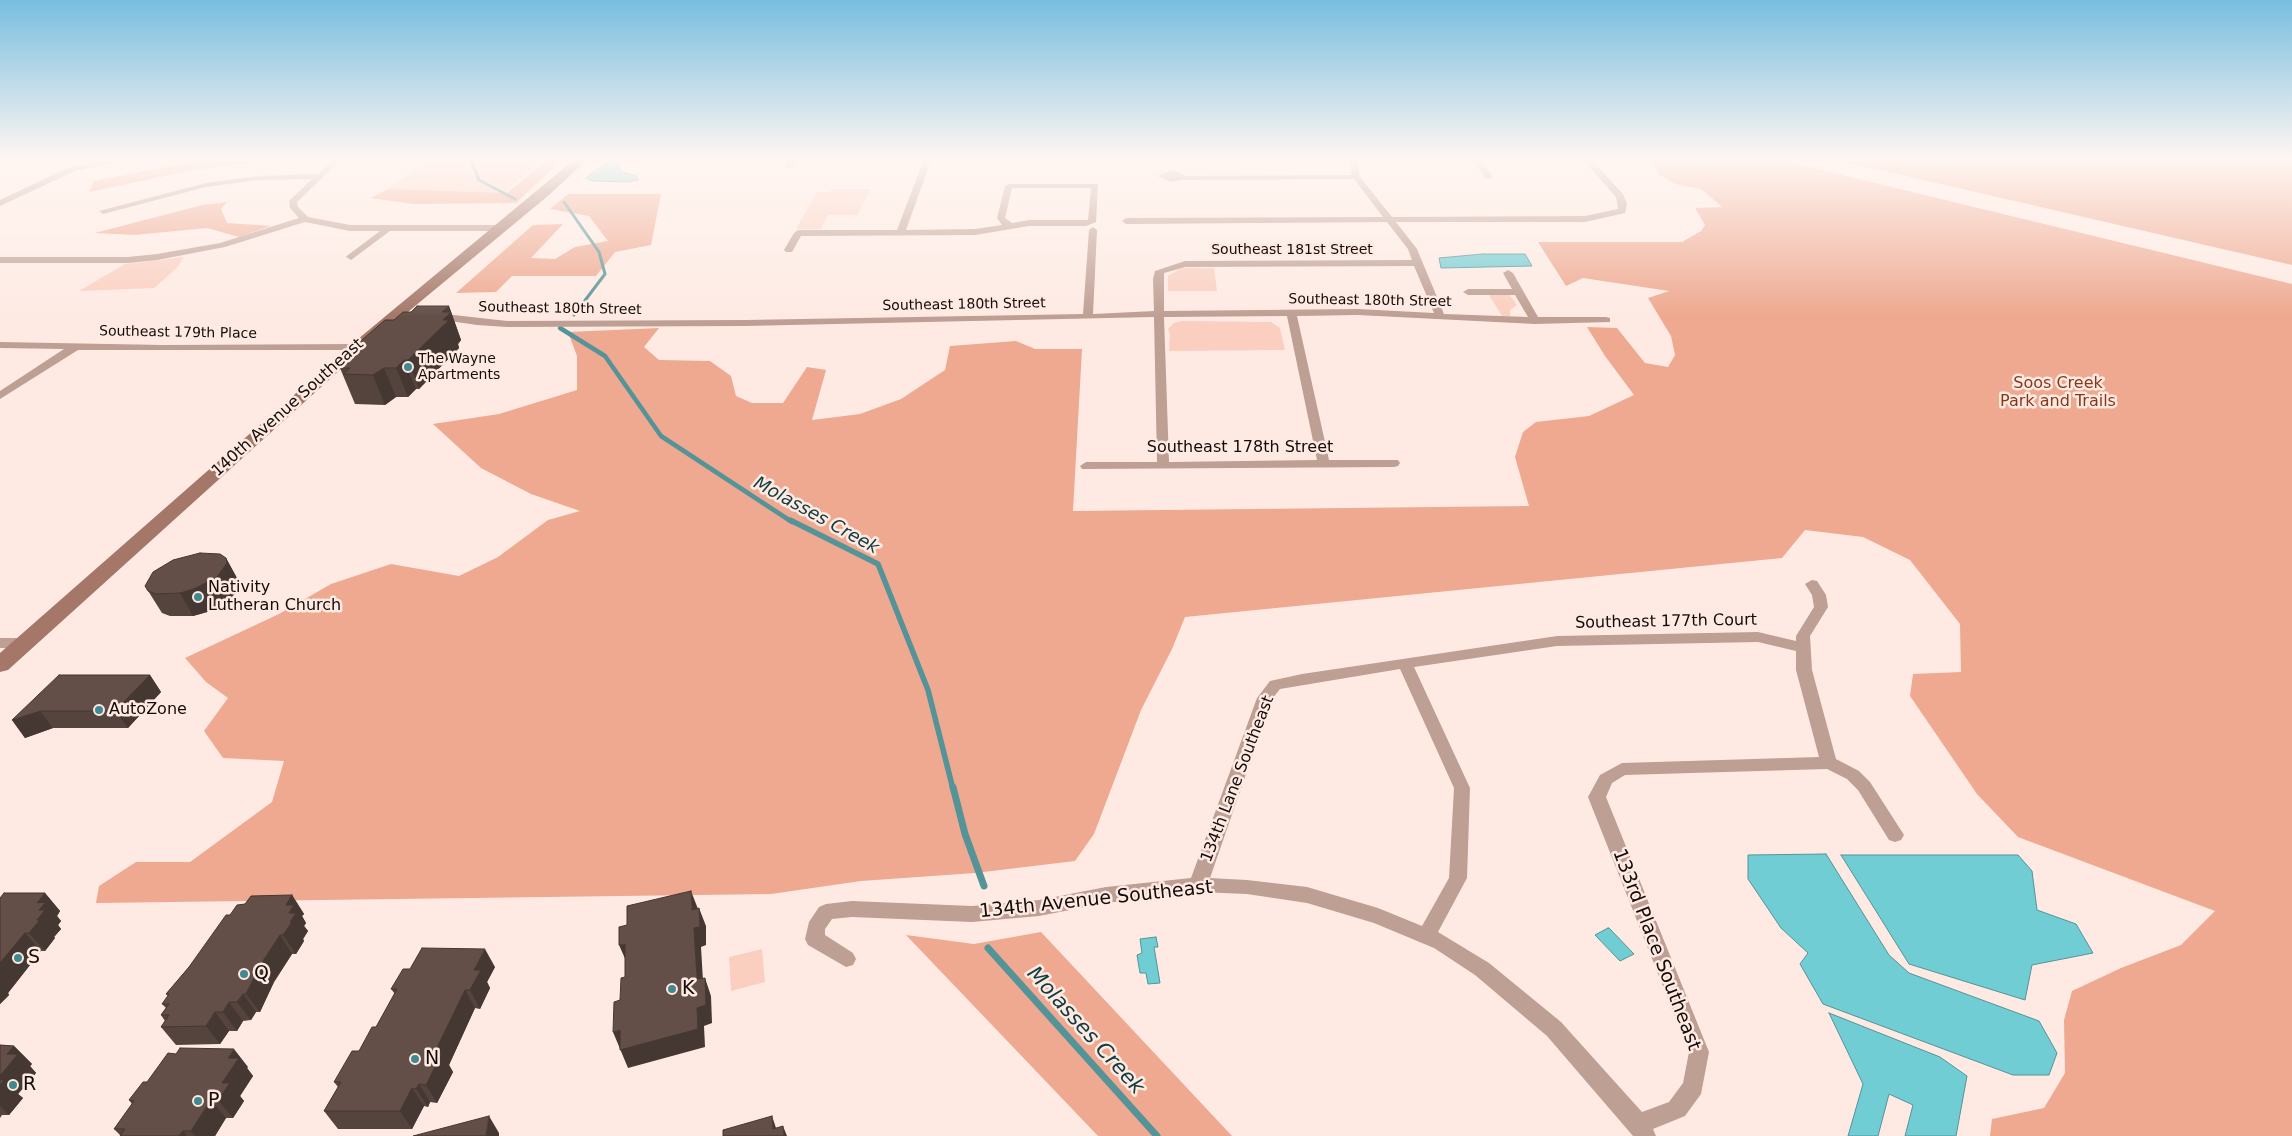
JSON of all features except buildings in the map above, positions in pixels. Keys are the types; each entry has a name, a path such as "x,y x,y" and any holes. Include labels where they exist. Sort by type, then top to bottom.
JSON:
{"main road":[{"name":"140th Avenue Southeast","path":"0,665 357,347 403,314 520,211"}],"street":[{"path":"297,211 305,219 326,225 432,232 498,230"},
{"path":"900,233 908,211"},
{"path":"1003,211 1001,218 1003,222 1010,226"},
{"path":"1088,317 1093,211"},
{"path":"1382,211 1408,241 1440,315"},
{"path":"1126,221 1585,219 1622,211"},
{"path":"0,260 128,260 158,257 222,245 305,219"},
{"path":"790,250 798,233 975,232 1029,223 1092,226"},
{"path":"351,257 386,230"},
{"name":"Southeast 181st Street","path":"1166,268 1185,264 1418,263"},
{"path":"1163,465 1158,275 1166,268"},
{"path":"1508,274 1535,321"},
{"path":"1468,292 1518,292"},
{"path":"1291,313 1324,464"},
{"name":"Southeast 180th Street","path":"426,314 477,322 507,324 1291,313 1440,315 1535,321 1606,320"},
{"name":"Southeast 179th Place","path":"0,345 164,348 357,347"},
{"path":"0,396 78,345"},
{"name":"Southeast 178th Street","path":"1086,466 1394,463"},
{"path":"1812,584 1818,595 1821,608 1803,636 1804,670 1829,763 1853,775 1864,786 1895,835"},
{"name":"Southeast 177th Court","path":"1557,641 1758,637 1803,648"},
{"name":"134th Lane Southeast","path":"1198,885 1265,698 1275,685 1557,641"},
{"path":"0,643 25,643"},
{"path":"1405,664 1462,788 1458,878 1426,936"},
{"name":"133rd Place Southeast","path":"1641,1130 1677,1109 1693,1087 1699,1052 1597,797 1606,779 1622,769 1829,763"},
{"name":"134th Avenue Southeast","path":"846,959 815,939 816,928 826,912 852,909 972,914 1039,908 1106,896 1198,885 1247,887 1307,895 1378,916 1441,942 1482,969 1554,1028 1641,1130"}],"shaded area":[{"path":"806,211 860,211 858,215 828,215 821,229 796,229"},
{"path":"184,257 177,268 154,288 79,291 125,264"},
{"path":"1181,268 1214,268 1217,291 1168,291 1168,276"},
{"path":"1509,294 1517,305 1510,310 1510,316 1502,316 1489,295"},
{"path":"1182,321 1271,322 1280,328 1285,350 1169,351 1170,335 1168,329 1174,323"},
{"path":"762,949 765,982 731,991 729,957"}],"green space":[{"path":"179,211 222,211 227,223 271,226 239,237 207,228 134,235 95,233"},
{"path":"561,211 658,211 651,245 615,252 596,276 512,276 496,292 456,293 533,225 563,224 531,258 555,259 575,247 608,241 589,216"},
{"name":"Soos Creek Park and Trails","path":"1697,211 1991,211 2292,284 2292,1136 1990,1136 1992,1119 2044,1108 2065,1073 2064,1020 2072,991 2121,968 2181,945 2215,911 2018,837 1977,794 1910,696 1913,674 1961,672 1960,624 1910,560 1863,537 1805,530 1782,558 1185,617 1172,649 1141,710 1094,834 1075,861 975,873 861,881 771,894 96,903 99,886 136,862 190,862 272,802 284,761 223,758 204,731 228,698 206,682 185,658 279,614 331,584 391,564 459,576 498,557 548,520 580,511 531,494 481,468 433,424 499,414 577,390 577,356 568,332 659,328 644,347 659,360 710,361 731,376 736,396 752,403 783,403 807,367 826,370 812,420 860,414 901,399 945,370 950,346 1016,341 1035,349 1082,349 1073,511 1529,506 1515,457 1523,432 1536,422 1589,416 1634,395 1605,356 1587,327 1617,328 1645,363 1668,367 1675,355 1671,336 1648,298 1669,291 1583,278 1566,286 1538,242 1682,242 1701,231 1705,225"},
{"path":"2058,211 2292,211 2292,265"},
{"path":"1041,932 1232,1136 1098,1136 906,935 974,944"}],"water":[{"path":"1483,254 1525,254 1532,266 1441,268 1439,258"},
{"path":"1826,854 1889,955 1909,973 2039,1021 2057,1053 2049,1075 2013,1075 1823,1004 1800,964 1808,953 1781,928 1748,879 1748,855"},
{"path":"1841,855 2018,855 2032,871 2037,910 2076,924 2093,953 2032,965 2025,1000 1909,964"},
{"path":"1608,928 1634,954 1620,961 1595,935"},
{"path":"1156,937 1158,947 1154,947 1160,983 1148,984 1146,973 1140,973 1137,955 1142,953 1140,939"},
{"path":"1829,1013 1940,1057 1967,1076 1956,1136 1905,1136 1913,1105 1889,1094 1878,1136 1848,1136 1863,1084"}],"waterway":[{"name":"Molasses Creek","path":"570,211 599,252 605,274 574,315"},
{"name":"Molasses Creek","path":"560,328 605,356 661,436 792,522"},
{"name":"Molasses Creek","path":"790,520 878,564 928,690 953,789"},
{"name":"Molasses Creek","path":"953,787 965,834 984,886"},
{"name":"Molasses Creek","path":"988,948 1157,1136"}],"place":[{"name":"The Wayne Apartments","path":"408,367"},
{"name":"Nativity Lutheran Church","path":"198,597"},
{"name":"AutoZone","path":"99,710"},
{"name":"S","path":"18,958"},
{"name":"Q","path":"244,974"},
{"name":"K","path":"672,989"},
{"name":"N","path":"415,1059"},
{"name":"R","path":"13,1085"},
{"name":"P","path":"198,1101"}]}
